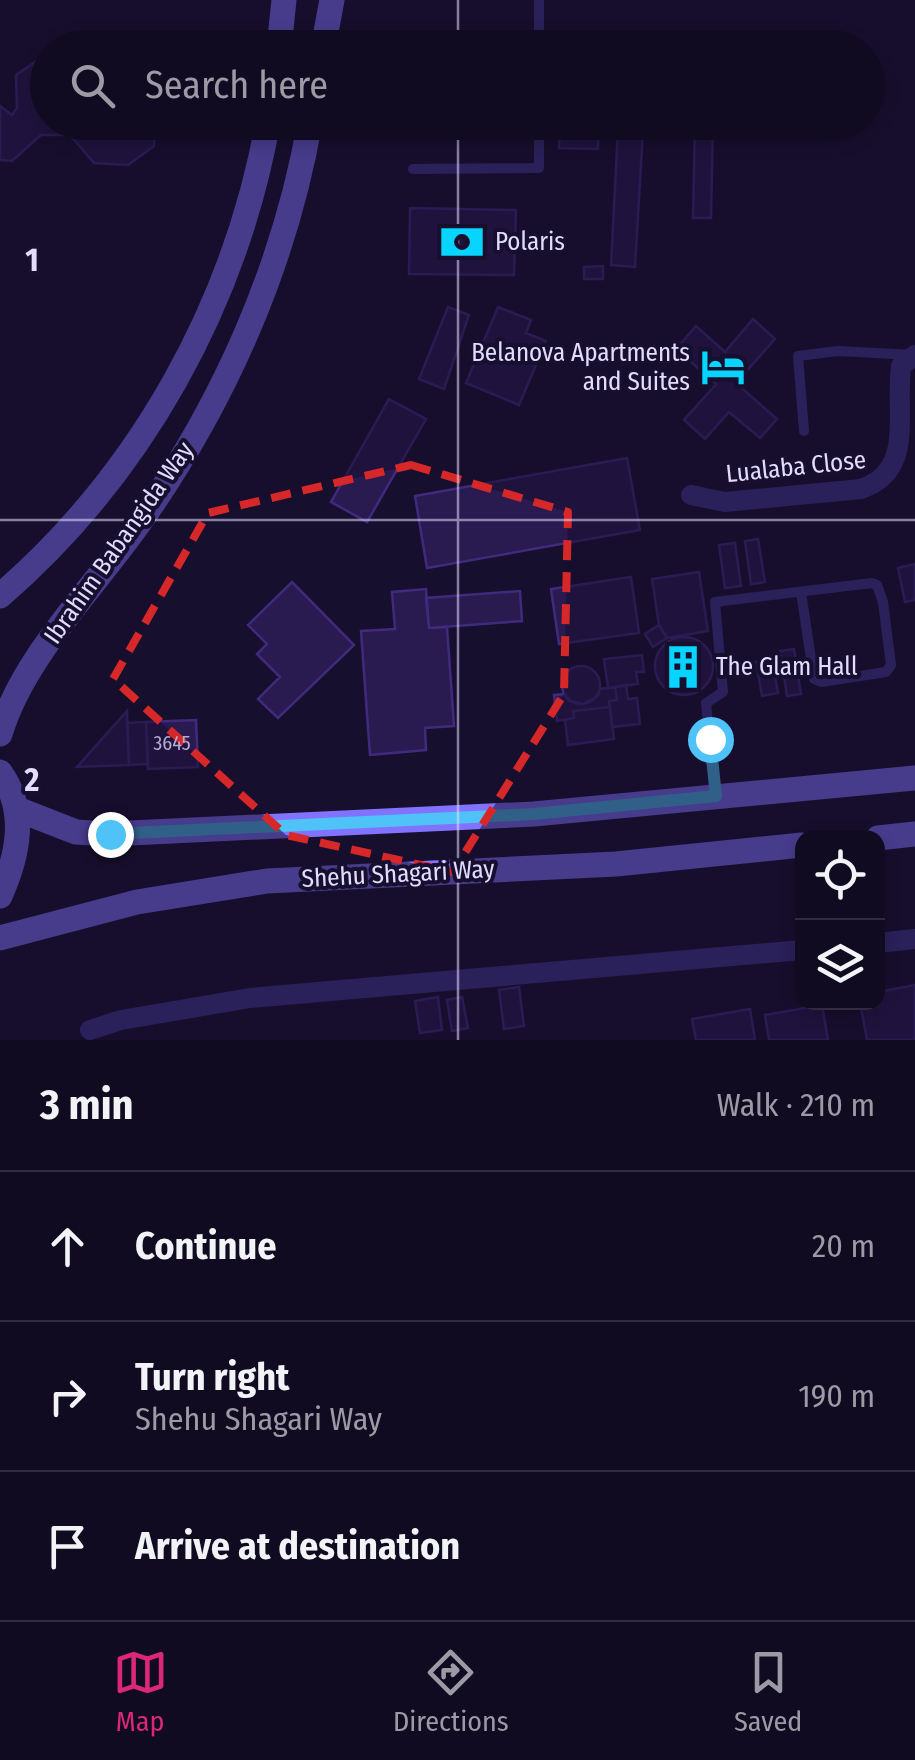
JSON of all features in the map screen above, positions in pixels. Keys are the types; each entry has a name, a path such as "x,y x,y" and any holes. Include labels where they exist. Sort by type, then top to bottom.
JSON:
{"main road":[{"path":"281,30 284,0"},
{"path":"326,30 332,0"},
{"name":"Ibrahim Babangida Way","path":"0,596 34,566 102,492 161,406 196,340 235,249 265,140"},
{"name":"Ibrahim Babangida Way","path":"0,734 7,710 44,652 143,518 226,379 259,305 283,234 306,140"},
{"path":"0,772 17,809 13,867 0,896"},
{"path":"17,809 76,832 110,834 534,814 915,778"},
{"path":"885,837 915,834"},
{"name":"Shehu Shagari Way","path":"0,938 137,902 268,880 616,864 795,847"}],"street":[{"name":"Lualaba Close","path":"692,495 726,502 861,490 882,484 896,470 903,454 899,382 901,366 914,355"},
{"path":"885,943 915,939"},
{"path":"90,1030 121,1020 250,998 795,951"}],"lane":[{"path":"539,0 539,30"},
{"path":"412,169 539,168 539,140"},
{"path":"804,431 798,356 838,351 914,355"},
{"path":"716,796 706,703 723,692 715,602 801,592 877,585 892,658 889,669 814,680 801,592"}],"highlighted area":[{"path":"411,465 568,512 564,694 453,872 286,835 113,679 208,513"}],"building":[{"path":"30,66 30,140 35,140 12,161 0,160 0,106 12,115 17,108 16,75"},
{"path":"74,140 154,140 154,146 128,165 94,163"},
{"path":"559,140 598,140 598,149 559,148"},
{"path":"617,140 642,140 635,267 611,265"},
{"path":"695,140 713,140 711,218 693,218"},
{"name":"Polaris","path":"410,208 516,210 514,275 409,274"},
{"path":"603,266 603,279 584,279 584,267"},
{"path":"448,307 469,315 444,389 419,379"},
{"path":"498,307 531,320 526,333 546,341 519,405 466,383"},
{"name":"Belanova Apartments and Suites","path":"753,319 775,339 736,383 777,419 760,438 729,412 705,439 684,420 716,384 676,349 696,326 725,352"},
{"path":"389,399 426,419 367,522 331,502"},
{"path":"627,458 640,530 427,568 415,496"},
{"path":"758,539 765,582 751,584 745,541"},
{"path":"735,543 741,586 725,588 719,545"},
{"path":"915,564 915,600 905,602 898,568"},
{"path":"699,572 708,631 667,638 659,625 652,579"},
{"path":"631,577 639,633 559,644 551,589"},
{"path":"292,582 354,645 278,718 258,699 280,677 257,654 267,644 248,625"},
{"path":"426,589 429,628 447,627 454,726 425,728 426,750 370,755 361,631 395,629 392,592"},
{"path":"520,591 522,621 429,628 426,598"},
{"path":"659,625 667,638 653,647 645,634"},
{"name":"The Glam Hall","path":"684,637 705,645 713,666 705,687 684,695 663,687 655,666 663,645"},
{"path":"794,649 801,694 787,696 780,651"},
{"path":"642,655 644,672 636,672 638,684 608,688 604,659"},
{"path":"772,659 778,693 762,696 756,662"},
{"path":"581,666 595,671 600,685 595,699 581,704 567,699 562,685 567,671"},
{"path":"626,685 628,699 637,698 640,724 612,727 609,701 617,700 615,687"},
{"path":"615,687 617,700 609,701 610,707 573,711 574,718 557,721 554,695 565,694 569,701 583,704 598,696 600,689"},
{"path":"610,707 614,739 568,745 565,720 574,718 573,711"},
{"path":"127,711 129,765 77,767"},
{"path":"196,720 198,767 148,769 146,722"},
{"path":"146,722 148,764 129,765 127,723"},
{"path":"915,985 915,1040 867,1040 861,1010 885,1010 885,991"},
{"path":"519,987 524,1026 504,1029 499,990"},
{"path":"438,997 442,1030 420,1033 415,1001"},
{"path":"462,997 468,1028 452,1031 447,1000"},
{"path":"750,1009 755,1040 696,1040 692,1019"},
{"path":"823,1010 828,1040 769,1040 765,1015"}],"place":[{"name":"Polaris","path":"462,242"},
{"name":"Belanova Apartments and Suites","path":"723,367"},
{"name":"The Glam Hall","path":"683,667"}],"route":[{"path":"110,834 534,814 716,796 710,739"}]}
